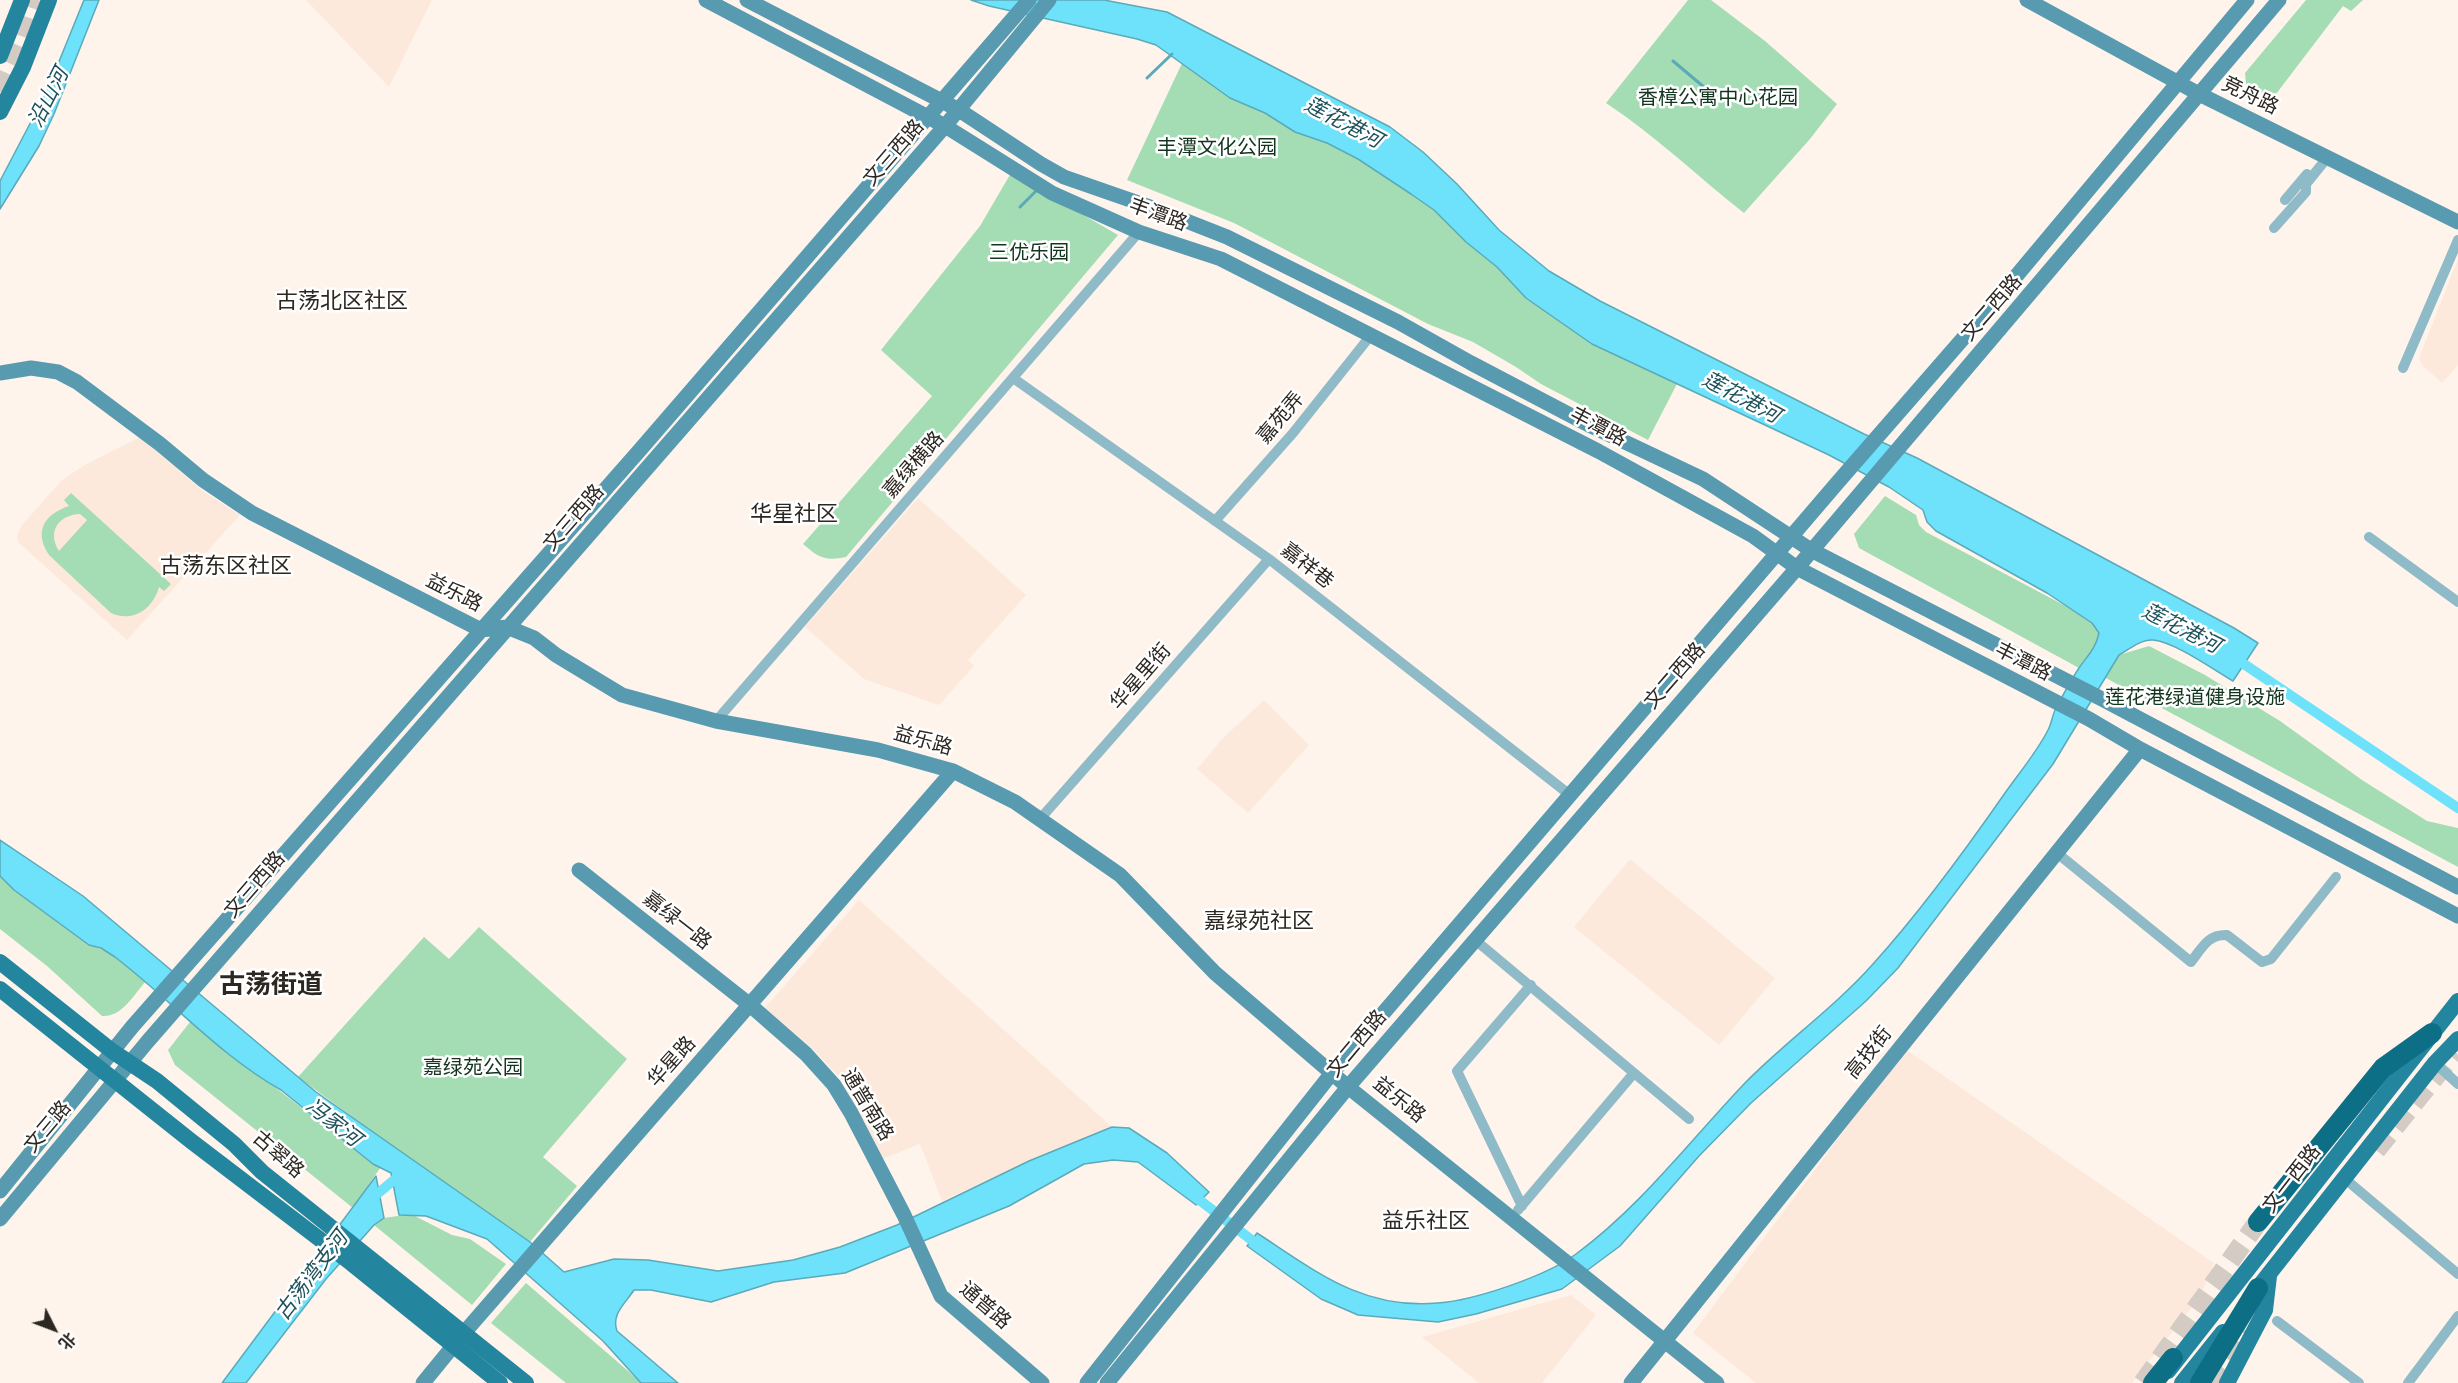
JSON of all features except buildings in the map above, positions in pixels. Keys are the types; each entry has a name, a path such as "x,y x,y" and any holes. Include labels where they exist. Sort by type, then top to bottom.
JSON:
{"highway":[{"path":"2258,1222 2384,1068 2432,1033"},
{"path":"2200,1383 2264,1280"},
{"path":"2154,1383 2173,1358"}],"main road":[{"path":"0,56 22,0"},
{"path":"0,112 23,67 49,0"},
{"name":"丰潭路","path":"706,0 945,126 1052,193 1139,232 1221,259 1672,490 1753,536 1797,568 2089,719 2458,916"},
{"name":"丰潭路","path":"747,0 959,110 1064,177 1227,237 1398,322 1591,426 1703,479 1810,550 2102,699 2458,887"},
{"name":"文三西路","path":"112,1051 482,630 1029,0"},
{"name":"文三西路","path":"130,1063 959,110 1049,0"},
{"name":"竞舟路","path":"2026,0 2200,95 2458,222"},
{"name":"文二西路","path":"1087,1383 1332,1073 1778,555 1838,482 1881,435 2247,0"},
{"name":"文二西路","path":"1107,1383 1348,1087 1797,568 2279,0"},
{"name":"益乐路","path":"0,373 31,368 58,372 77,382 126,417 203,480 252,513 482,630 507,627 534,638 556,655 622,695 716,721 878,750 953,771 1015,802 1120,875 1215,973 1348,1087 1718,1383"},
{"name":"高技街","path":"1631,1383 2140,748"},
{"name":"华星路","path":"423,1383 953,771"},
{"name":"嘉绿一路","path":"579,870 750,1005"},
{"name":"古翠路","path":"0,962 112,1051 158,1081 234,1144 325,1232"},
{"name":"古翠路","path":"0,988 98,1068 325,1232 458,1340 500,1383"},
{"name":"文一西路","path":"2159,1383 2458,1001"},
{"name":"通普南路","path":"750,1005 806,1054 834,1085 904,1215"},
{"name":"文一西路","path":"2182,1383 2435,1063 2458,1039"},
{"name":"文三路","path":"0,1191 112,1051"},
{"name":"文三路","path":"0,1219 130,1063"},
{"name":"通普路","path":"904,1215 941,1296 1042,1383"},
{"path":"2227,1383 2265,1310 2264,1280"},
{"name":"古翠路","path":"458,1340 526,1383"}],"street":[{"path":"2285,200 2325,157"},
{"path":"2274,228 2306,192 2306,184 2325,157"},
{"name":"嘉绿横路","path":"716,721 1139,232"},
{"path":"2403,368 2458,240"},
{"name":"嘉苑弄","path":"1215,520 1293,433 1371,335"},
{"name":"嘉祥巷","path":"1013,378 1269,559 1570,795"},
{"path":"2369,537 2458,602"},
{"name":"华星里街","path":"1040,819 1269,559"},
{"path":"2056,853 2191,962 2211,937 2221,935 2228,935 2262,962 2271,959 2336,877"},
{"path":"1474,939 1689,1119"},
{"path":"1522,1206 1457,1071 1530,985"},
{"path":"2435,1063 2458,1084"},
{"path":"1512,1218 1634,1073"},
{"path":"2344,1178 2458,1274"},
{"path":"2408,1383 2458,1316"},
{"path":"2277,1321 2359,1383"}],"shaded area":[{"path":"306,0 432,0 389,87"},
{"path":"2458,259 2458,365 2442,383 2423,366 2419,358"},
{"path":"140,437 204,492 240,515 127,640 18,542 17,534 22,525 61,481 83,466"},
{"path":"918,498 1026,595 968,660 974,666 939,705 864,679 805,627"},
{"path":"1264,700 1309,745 1248,813 1197,769 1222,739"},
{"path":"1630,859 1775,978 1719,1045 1574,927"},
{"path":"859,900 1112,1127 1029,1161 942,1201 920,1144 882,1159 841,1079 812,1048 765,1008"},
{"path":"1905,1049 2214,1263 2200,1297 2132,1383 1756,1383 1693,1333"},
{"path":"1571,1295 1596,1315 1542,1383 1479,1383 1422,1337"}],"green space":[{"name":"香樟公寓中心花园","path":"1688,0 1711,0 1765,41 1837,104 1810,139 1744,213 1659,142 1606,103"},
{"path":"2306,0 2363,0 2351,11 2343,6 2273,98 2246,84 2245,73"},
{"name":"丰潭文化公园","path":"1184,59 1375,159 1680,378 1648,440 1541,384 1473,342 1428,324 1234,223 1127,180"},
{"name":"三优乐园","path":"1011,173 1118,235 846,557 833,559 818,555 803,544 932,396 881,350 980,226"},
{"path":"71,493 171,584 164,591 159,587 147,608 127,616 111,613 49,555 44,546 42,531 48,519 69,506 64,500","holes":["80,514 87,520 59,551 54,537 61,521 72,515"]},
{"path":"1885,496 1916,515 1919,525 1926,532 2075,611 2092,623 2099,633 2096,647 2079,668 1859,548 1854,534"},
{"name":"莲花港绿道健身设施","path":"2149,646 2205,675 2280,721 2362,780 2427,821 2458,828 2458,867 2104,677 2119,655"},
{"path":"0,876 14,890 89,945 112,955 145,982 127,1005 115,1013 102,1016 47,966 0,929"},
{"name":"嘉绿苑公园","path":"479,927 627,1059 543,1157 577,1186 530,1242 414,1162 298,1077 424,937 449,959"},
{"path":"190,1022 380,1168 353,1208 175,1065 168,1050"},
{"path":"411,1214 452,1235 470,1239 506,1264 472,1305 374,1225 384,1218"},
{"path":"526,1283 641,1383 566,1383 491,1323"}],"water":[{"name":"沿山河","path":"84,0 99,0 39,146 0,209 0,181 47,91"},
{"path":"971,0 1104,0 1167,12 1390,127 1423,152 1457,184 1499,230 1549,271 1600,301 1864,434 1917,458 2258,643 2233,681 2183,651 2162,642 2144,641 2119,655 2053,764 1898,968 1866,1001 1751,1103 1699,1156 1620,1246 1562,1289 1476,1314 1438,1322 1358,1315 1321,1299 1247,1246 1257,1233 1342,1285 1364,1294 1411,1304 1454,1301 1510,1286 1547,1271 1576,1254 1599,1236 1643,1195 1744,1084 1858,980 1908,923 1958,859 2039,746 2056,708 2094,647 2099,633 2092,623 2047,593 1936,531 1927,522 1923,510 1889,487 1829,455 1592,344 1526,298 1497,267 1466,242 1434,210 1411,194 1358,159 1327,143 1295,132 1265,113 1230,98 1156,45"},
{"name":"冯家河","path":"0,840 83,896 316,1092 530,1242 564,1272 614,1259 648,1260 718,1271 793,1260 840,1247 897,1225 1029,1161 1112,1127 1129,1128 1167,1153 1209,1192 1196,1205 1138,1162 1113,1160 1084,1164 1009,1206 845,1273 774,1282 711,1302 651,1290 634,1290 617,1314 617,1331 678,1383 641,1383 603,1341 487,1239 426,1216 399,1215 391,1173 373,1164 281,1090 258,1076 216,1044 115,957 101,948 89,945 14,890 0,876"},
{"path":"376,1176 384,1218 374,1225 326,1279 246,1383 222,1383"}],"waterway":[{"path":"1147,78 1172,54"},
{"path":"1673,61 1711,93"},
{"path":"1020,207 1037,190"},
{"name":"莲花港河","path":"2232,656 2458,808"},
{"name":"古荡湾支河","path":"370,1200 400,1175"},
{"path":"1189,1192 1262,1248"}],"tunnel":[{"path":"0,92 24,40 38,0"},
{"path":"2376,1150 2455,1052"},
{"path":"2143,1383 2258,1222"},
{"path":"2210,1383 2249,1333"}],"district":[{"name":"古荡北区社区","path":"342,302"},
{"name":"华星社区","path":"794,515"},
{"name":"古荡东区社区","path":"226,567"},
{"name":"嘉绿苑社区","path":"1259,922"},
{"name":"古荡街道","path":"271,986"},
{"name":"益乐社区","path":"1426,1222"}]}
